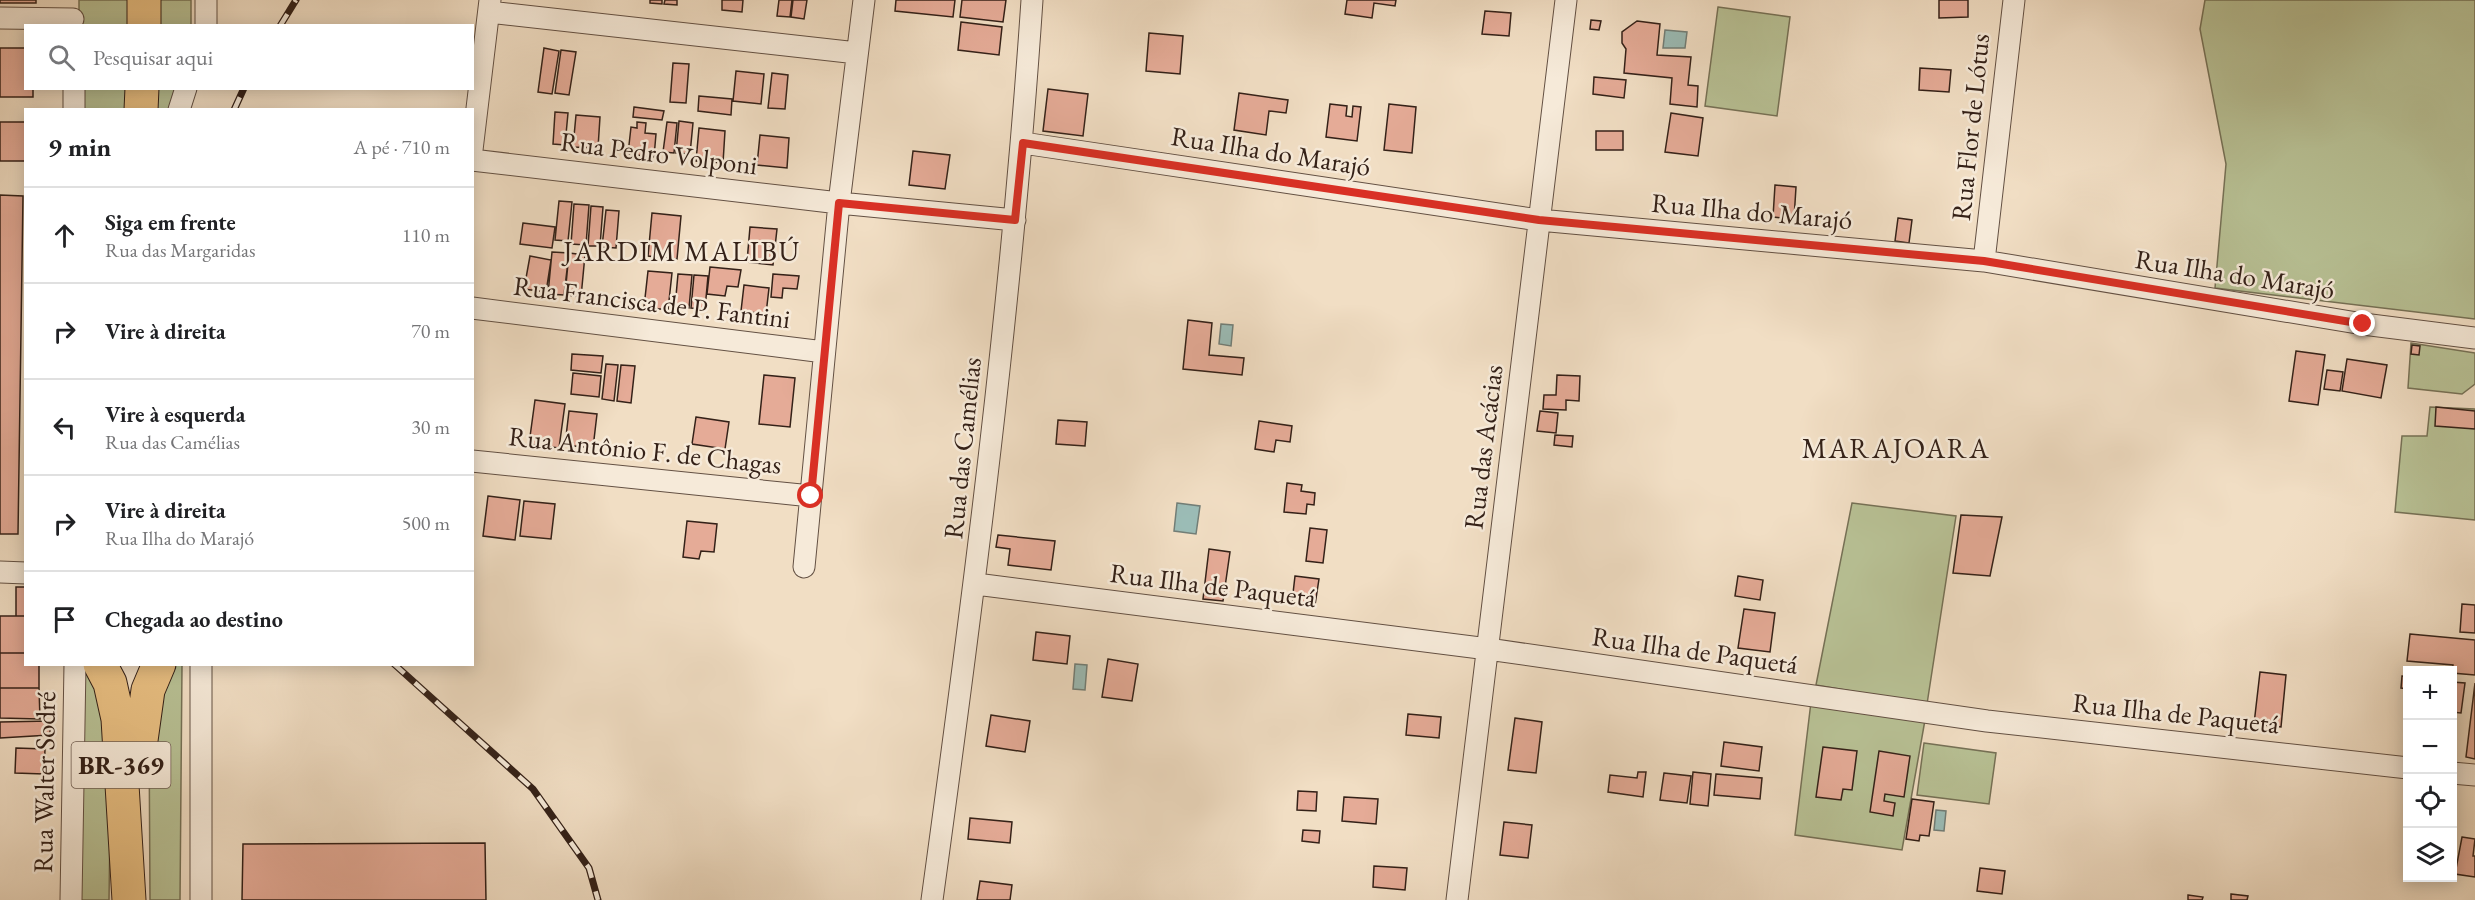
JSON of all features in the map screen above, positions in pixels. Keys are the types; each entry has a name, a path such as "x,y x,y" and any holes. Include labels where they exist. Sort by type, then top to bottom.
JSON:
{"main road":[{"path":"144,0 144,24"},
{"path":"141,90 141,108"},
{"name":"BR-369","path":"101,666 110,683 117,719 128,885"},
{"path":"120,666 130,669 138,666"},
{"name":"BR-369","path":"128,885 140,732 148,690 158,666"}],"street":[{"path":"206,0 206,24"},
{"path":"804,567 839,203 864,0"},
{"name":"Rua das Camélias","path":"932,900 976,584 1023,143 1032,0"},
{"name":"Rua das Acácias","path":"1457,900 1566,0"},
{"name":"Rua Flor de Lótus","path":"1984,261 2014,0"},
{"path":"474,133 489,6 858,53"},
{"path":"0,18 73,15"},
{"path":"74,90 74,108"},
{"path":"179,108 185,90"},
{"name":"Rua Ilha do Marajó","path":"1023,143 1539,220 1984,261 2363,324 2475,338"},
{"name":"Rua Pedro Volponi","path":"474,160 839,203 1015,220"},
{"name":"Rua Francisca de P. Fantini","path":"474,308 824,352"},
{"name":"Rua Antônio F. de Chagas","path":"474,461 811,496"},
{"path":"0,572 24,573"},
{"name":"Rua Ilha de Paquetá","path":"976,584 1488,649 1986,721 2403,767"},
{"name":"Rua Walter Sodré","path":"71,900 75,666"},
{"path":"201,666 201,900"},
{"path":"2457,774 2475,776"}],"green space":[{"path":"79,0 134,0 134,24 79,24"},
{"path":"143,0 191,0 191,24 143,24"},
{"path":"2205,0 2475,0 2475,319 2215,288 2226,164 2200,29"},
{"path":"1718,7 1790,17 1777,116 1705,106"},
{"path":"78,90 134,90 134,108 77,108"},
{"path":"143,90 176,90 170,108 143,108"},
{"path":"2411,343 2475,353 2475,384 2462,394 2408,388"},
{"path":"2430,407 2475,409 2475,520 2395,512 2402,436 2427,436"},
{"path":"1852,503 1956,516 1927,704 1816,685"},
{"path":"80,666 105,685 110,827 109,900 81,900"},
{"path":"173,666 182,666 180,900 150,900 149,724"},
{"path":"1811,702 1925,720 1902,850 1795,835"},
{"path":"1924,743 1996,753 1989,804 1917,795"}],"water":[{"path":"1665,30 1687,32 1685,48 1663,48"},
{"path":"1221,324 1233,325 1231,346 1219,344"},
{"path":"1177,503 1200,506 1196,534 1174,531"},
{"path":"1075,664 1087,665 1085,690 1073,689"},
{"path":"1936,810 1946,811 1944,831 1934,830"}],"building":[{"path":"0,0 36,0 36,3 0,3"},
{"path":"650,0 662,0 662,4 650,3"},
{"path":"665,0 677,0 677,5 664,4"},
{"path":"722,0 743,0 742,12 722,10"},
{"path":"779,0 792,0 790,17 777,16"},
{"path":"793,0 807,0 804,19 791,17"},
{"path":"896,0 955,0 953,17 895,11"},
{"path":"962,0 1006,0 1003,22 960,17"},
{"path":"1347,0 1396,0 1395,6 1374,3 1372,18 1345,14"},
{"path":"1939,0 1968,0 1968,17 1939,18"},
{"path":"1485,11 1511,13 1509,36 1482,34"},
{"path":"1591,20 1601,21 1599,30 1590,29"},
{"path":"1637,21 1660,24 1657,55 1691,57 1688,85 1698,86 1697,107 1670,104 1672,78 1624,73 1626,49 1622,43 1622,32"},
{"path":"961,22 1002,27 999,55 958,50"},
{"path":"1149,33 1183,36 1180,74 1146,71"},
{"path":"0,48 24,48 24,90 33,90 33,97 0,97"},
{"path":"544,48 559,51 552,94 538,92"},
{"path":"561,50 576,52 569,95 555,93"},
{"path":"673,63 689,64 686,103 670,102"},
{"path":"1920,68 1951,70 1949,92 1919,90"},
{"path":"736,71 764,74 761,104 733,101"},
{"path":"772,73 788,75 785,109 768,108"},
{"path":"1594,77 1626,80 1624,98 1593,94"},
{"path":"1048,89 1088,94 1083,136 1043,131"},
{"path":"1239,93 1288,100 1286,113 1269,111 1266,135 1234,130"},
{"path":"699,96 732,99 731,115 698,111"},
{"path":"1330,104 1347,106 1346,116 1352,117 1353,106 1361,107 1357,141 1326,137"},
{"path":"1389,104 1416,107 1412,153 1384,150"},
{"path":"634,107 664,111 662,120 633,117"},
{"path":"555,112 568,113 565,145 553,144"},
{"path":"1671,113 1703,118 1698,156 1665,152"},
{"path":"576,115 600,117 598,148 573,147"},
{"path":"679,121 693,123 690,154 676,153"},
{"path":"0,122 24,122 24,161 0,161"},
{"path":"637,122 646,123 645,133 656,134 654,157 628,154 631,127 637,128"},
{"path":"667,122 677,123 674,153 663,152"},
{"path":"699,128 725,131 723,163 696,161"},
{"path":"1596,131 1623,131 1623,150 1596,150"},
{"path":"760,135 789,138 787,168 757,165"},
{"path":"913,151 950,155 945,189 909,185"},
{"path":"1775,185 1796,187 1794,219 1773,217"},
{"path":"0,195 23,196 18,534 0,534"},
{"path":"559,201 572,202 568,241 555,240"},
{"path":"574,204 589,205 586,245 571,244"},
{"path":"591,206 603,207 600,246 588,246"},
{"path":"606,210 619,211 616,248 602,247"},
{"path":"652,213 681,216 677,259 648,256"},
{"path":"1898,218 1912,220 1909,243 1895,241"},
{"path":"523,223 555,227 552,248 520,244"},
{"path":"750,227 777,229 773,265 747,262"},
{"path":"552,252 569,253 564,295 548,294"},
{"path":"569,253 585,255 581,297 565,295"},
{"path":"530,256 551,260 546,292 524,289"},
{"path":"710,267 741,270 738,287 727,286 725,296 707,294"},
{"path":"648,271 672,273 668,310 644,307"},
{"path":"678,274 692,275 689,308 675,307"},
{"path":"773,274 799,276 797,289 783,288 782,298 771,297"},
{"path":"694,275 708,276 705,309 691,308"},
{"path":"744,285 769,288 766,314 741,311"},
{"path":"1188,320 1212,323 1209,355 1244,358 1242,375 1183,369"},
{"path":"2412,345 2420,346 2419,355 2411,354"},
{"path":"2296,351 2325,355 2318,405 2289,401"},
{"path":"572,354 603,356 601,373 571,370"},
{"path":"2347,359 2387,365 2381,398 2342,391"},
{"path":"606,364 618,365 614,401 602,399"},
{"path":"621,365 635,366 631,403 617,401"},
{"path":"2327,370 2343,372 2340,391 2324,389"},
{"path":"573,373 601,376 599,397 571,394"},
{"path":"764,375 795,378 790,427 759,424"},
{"path":"1557,375 1580,376 1579,401 1566,400 1566,410 1543,409 1544,395 1556,395"},
{"path":"535,400 565,404 559,448 529,444"},
{"path":"2436,407 2475,411 2475,429 2435,426"},
{"path":"569,411 597,414 593,448 565,445"},
{"path":"1540,411 1558,413 1556,433 1537,431"},
{"path":"696,417 729,422 725,449 692,444"},
{"path":"1058,420 1087,422 1085,446 1056,444"},
{"path":"1259,421 1292,426 1290,442 1276,440 1274,452 1255,449"},
{"path":"1555,435 1573,436 1572,447 1554,445"},
{"path":"1287,483 1302,485 1301,491 1315,493 1314,505 1307,504 1306,514 1284,512"},
{"path":"488,496 520,500 515,540 483,536"},
{"path":"524,501 555,504 551,539 520,536"},
{"path":"1961,515 2002,517 1990,576 1953,573"},
{"path":"687,521 717,524 714,552 701,551 699,559 683,557"},
{"path":"1310,528 1327,530 1323,563 1306,561"},
{"path":"998,535 1055,541 1051,570 1008,565 1010,549 996,547"},
{"path":"1209,549 1230,552 1223,601 1203,599"},
{"path":"1295,576 1319,579 1315,605 1292,602"},
{"path":"1738,576 1763,580 1760,600 1735,596"},
{"path":"16,587 24,587 24,616 16,616"},
{"path":"2462,604 2475,605 2475,633 2460,632"},
{"path":"1744,609 1775,613 1770,652 1738,648"},
{"path":"0,616 24,616 24,653 0,653"},
{"path":"1036,632 1070,636 1067,664 1033,660"},
{"path":"2410,634 2475,640 2475,675 2457,673 2457,666 2453,665 2407,661"},
{"path":"0,653 24,653 24,666 39,666 39,688 0,688"},
{"path":"1108,659 1138,664 1132,701 1102,697"},
{"path":"2260,672 2286,675 2281,727 2254,724"},
{"path":"2457,682 2465,683 2461,713 2457,713"},
{"path":"2475,683 2475,759 2466,757"},
{"path":"0,688 39,688 40,719 0,718"},
{"path":"1408,714 1441,717 1439,738 1406,735"},
{"path":"991,715 1030,721 1025,752 986,746"},
{"path":"1515,718 1542,722 1536,773 1508,770"},
{"path":"50,721 50,735 0,738 0,722"},
{"path":"1724,742 1762,747 1759,771 1721,766"},
{"path":"1823,747 1857,751 1852,790 1843,789 1841,800 1816,797"},
{"path":"16,748 45,749 44,774 15,773"},
{"path":"1879,751 1910,756 1904,797 1885,794 1884,801 1895,803 1893,816 1870,812"},
{"path":"1638,772 1646,772 1643,797 1608,792 1610,775 1637,778"},
{"path":"1693,772 1711,774 1708,806 1690,804"},
{"path":"1664,773 1691,776 1687,803 1660,800"},
{"path":"1716,774 1762,778 1760,799 1714,795"},
{"path":"1298,791 1317,792 1316,811 1297,810"},
{"path":"1344,797 1378,799 1376,824 1342,821"},
{"path":"1912,799 1934,802 1929,836 1920,835 1919,841 1906,839"},
{"path":"970,818 1012,822 1010,843 968,839"},
{"path":"1504,822 1532,825 1528,858 1500,855"},
{"path":"1303,830 1320,831 1319,843 1302,841"},
{"path":"2462,837 2475,839 2473,856 2475,856 2475,877 2457,874"},
{"path":"485,843 486,900 242,900 243,844"},
{"path":"1374,866 1407,868 1405,890 1373,887"},
{"path":"1980,868 2005,871 2002,894 1977,891"},
{"path":"980,881 1012,885 1010,900 977,900"},
{"path":"2231,894 2248,896 2247,900 2231,900"},
{"path":"2188,895 2203,897 2202,900 2188,900"}],"railway":[{"path":"281,24 296,0"},
{"path":"235,108 243,90"},
{"path":"396,666 533,789 589,868 598,900"}],"district":[{"name":"JARDIM MALIBÚ","path":"682,251"},
{"name":"MARAJOARA","path":"1896,448"}],"route":[{"path":"811,496 839,203 1015,220 1023,143 1539,220 1984,261 2363,324"}]}
